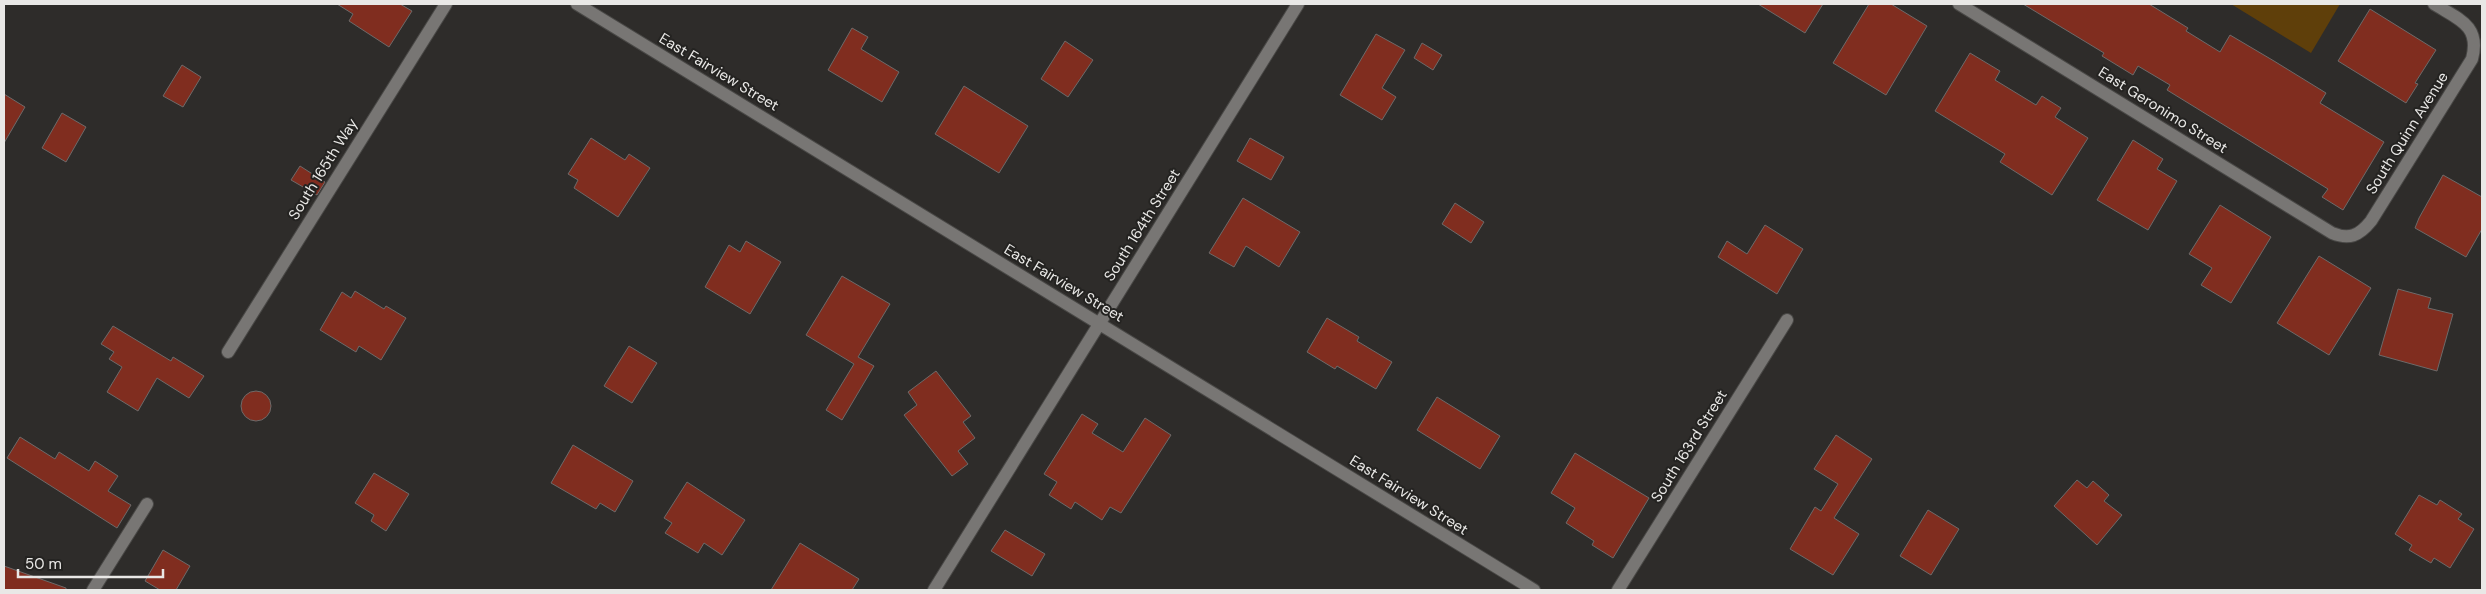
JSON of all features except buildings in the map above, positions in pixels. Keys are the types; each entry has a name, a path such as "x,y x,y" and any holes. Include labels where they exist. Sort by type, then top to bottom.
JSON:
{"street":[{"name":"South 165th Way","path":"228,352 446,4"},
{"name":"East Fairview Street","path":"577,4 1534,590"},
{"name":"South 164th Street","path":"934,590 1298,4"},
{"name":"East Geronimo Street","path":"1959,4 2332,233 2342,237 2353,237"},
{"name":"South Quinn Avenue","path":"2353,237 2363,231 2371,221 2472,59 2475,38 2463,22 2434,4"},
{"name":"South 163rd Street","path":"1618,590 1786,320"},
{"path":"93,590 147,504"}],"shaded area":[{"path":"2231,4 2340,4 2311,53"}]}
